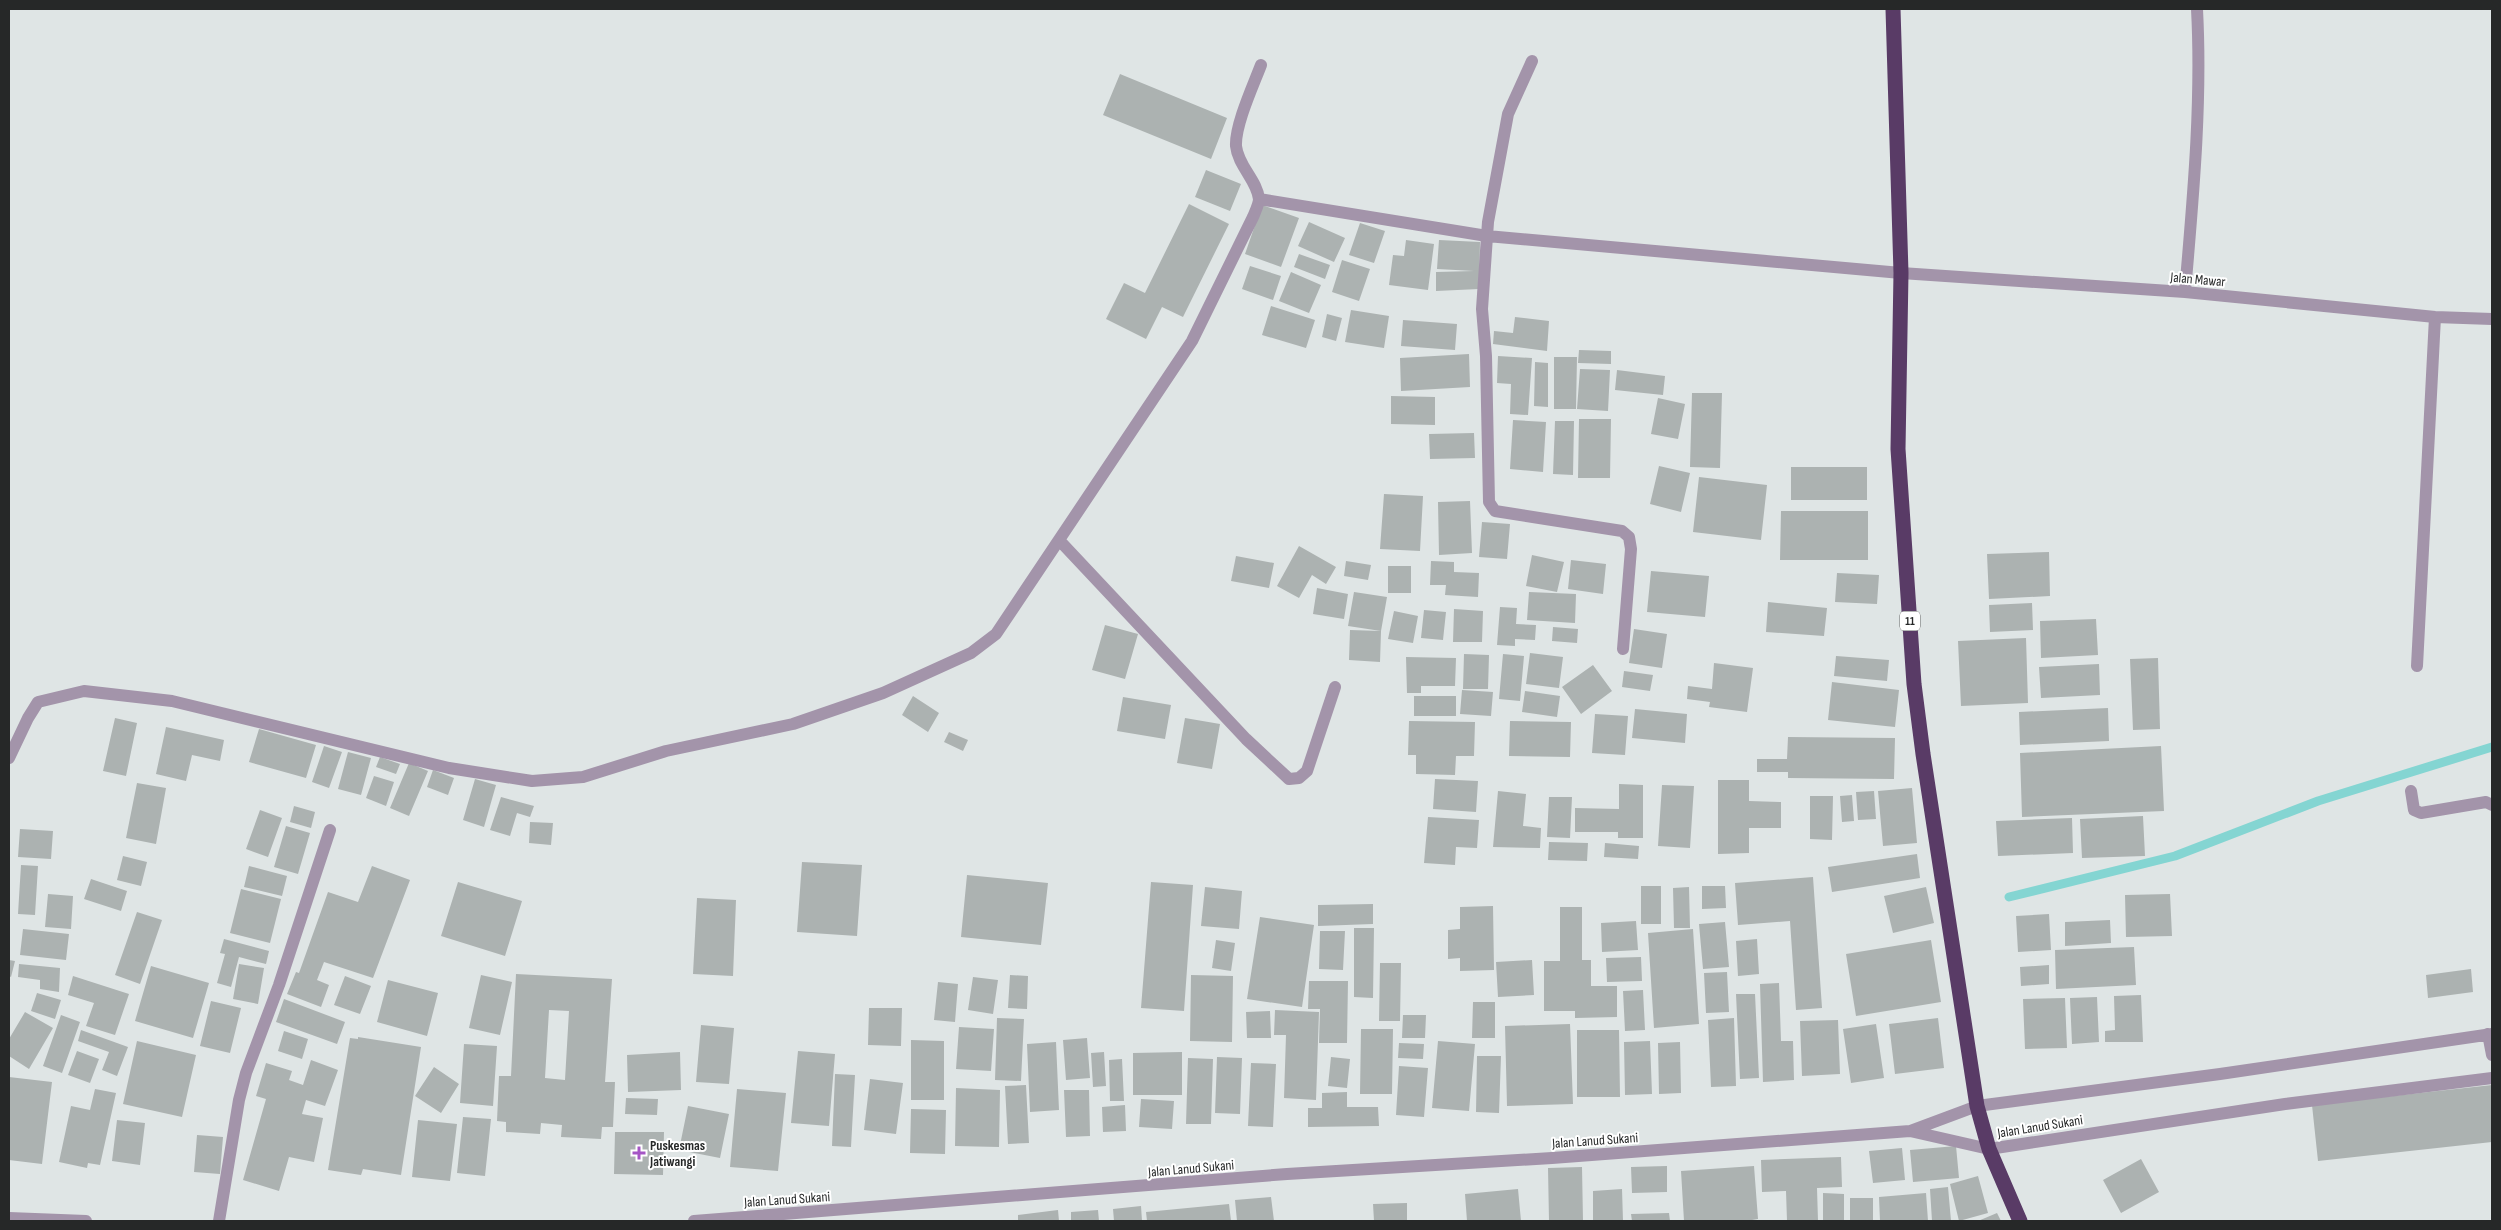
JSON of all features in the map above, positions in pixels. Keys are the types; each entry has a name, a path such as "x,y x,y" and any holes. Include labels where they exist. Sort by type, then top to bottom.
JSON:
{"highway":[{"name":"11","path":"1893,9 1901,273 1898,449 1914,684 1922,754 1977,1106 1989,1149 2020,1221"}],"street":[{"path":"2185,292 2200,56 2196,9"},
{"path":"1532,61 1508,114 1487,236 1482,309 1486,356 1489,502 1495,511 1622,531 1629,537 1631,549 1623,649"},
{"path":"9,758 28,718 38,702 84,690 172,701 449,768 532,781 583,777 666,751 812,718 875,696 971,653 996,634 1192,341 1253,218 1259,199 1250,179 1241,166 1236,145 1243,114 1261,65"},
{"name":"Jalan Mawar","path":"1259,199 1487,236 1901,273 2185,292 2435,318 2492,319"},
{"path":"2417,666 2435,318"},
{"path":"1058,540 1246,739 1289,779 1299,778 1307,771 1334,686"},
{"path":"2411,791 2414,810 2420,813 2486,802 2492,805"},
{"path":"219,1221 239,1100 246,1073 279,984 330,830"},
{"path":"1910,1131 1977,1106 2220,1074 2490,1034 2492,1055"},
{"name":"Jalan Lanud Sukani","path":"694,1221 1287,1174 1552,1158 1910,1131 1989,1149 2275,1106 2492,1078"},
{"path":"9,1218 86,1221"}],"building":[{"path":"1120,74 1227,118 1211,159 1103,115"},
{"path":"1206,170 1241,184 1230,211 1195,197"},
{"path":"1189,204 1229,224 1183,317 1162,307 1146,339 1106,319 1124,283 1145,293"},
{"path":"1262,205 1299,218 1281,267 1245,254"},
{"path":"1309,222 1345,238 1334,262 1298,246"},
{"path":"1360,223 1385,231 1374,263 1349,255"},
{"path":"1406,240 1434,244 1428,290 1389,285 1393,255 1404,256"},
{"path":"1439,240 1480,242 1479,289 1436,291 1436,272 1474,271 1437,269"},
{"path":"1299,254 1330,265 1325,279 1294,267"},
{"path":"1342,260 1370,269 1359,301 1332,292"},
{"path":"1250,266 1281,276 1273,300 1242,289"},
{"path":"1291,272 1321,285 1309,313 1279,301"},
{"path":"1271,306 1315,320 1306,348 1262,335"},
{"path":"1351,310 1389,316 1384,348 1345,342"},
{"path":"1327,314 1342,318 1336,341 1322,337"},
{"path":"1515,317 1549,321 1547,351 1493,344 1494,331 1513,333"},
{"path":"1403,320 1457,324 1455,350 1401,346"},
{"path":"1579,350 1611,351 1611,364 1578,363"},
{"path":"1469,354 1470,387 1401,391 1400,358"},
{"path":"1498,356 1532,358 1528,415 1510,414 1511,384 1497,383"},
{"path":"1554,357 1577,357 1576,409 1554,409"},
{"path":"1535,362 1548,363 1548,407 1534,406"},
{"path":"1580,369 1610,370 1608,411 1577,409"},
{"path":"1617,370 1665,376 1663,395 1615,390"},
{"path":"1692,393 1722,393 1720,468 1690,467"},
{"path":"1391,396 1435,397 1435,425 1391,424"},
{"path":"1658,398 1685,404 1678,439 1651,434"},
{"path":"1579,419 1611,419 1610,478 1578,478"},
{"path":"1513,420 1546,422 1543,472 1510,469"},
{"path":"1555,421 1574,421 1573,475 1553,474"},
{"path":"1474,433 1475,458 1430,459 1429,434"},
{"path":"1659,466 1690,473 1681,512 1650,504"},
{"path":"1791,467 1867,467 1867,500 1791,500"},
{"path":"1699,477 1767,485 1761,540 1693,532"},
{"path":"1384,494 1423,496 1420,551 1380,549"},
{"path":"1470,501 1472,553 1439,555 1438,502"},
{"path":"1781,511 1868,511 1868,560 1780,560"},
{"path":"1482,522 1510,524 1507,559 1479,557"},
{"path":"1299,546 1336,567 1326,584 1312,575 1299,598 1277,586"},
{"path":"2049,552 2050,596 1989,599 1987,554"},
{"path":"1532,555 1564,562 1557,592 1526,586"},
{"path":"1236,556 1274,563 1269,588 1231,581"},
{"path":"1571,560 1606,564 1603,594 1568,589"},
{"path":"1346,561 1371,565 1368,580 1344,576"},
{"path":"1431,561 1454,562 1454,572 1479,573 1478,597 1445,595 1446,585 1430,585"},
{"path":"1388,566 1411,566 1411,593 1388,593"},
{"path":"1651,571 1709,576 1705,617 1647,612"},
{"path":"1837,573 1879,575 1877,604 1835,602"},
{"path":"1317,588 1348,594 1344,619 1313,614"},
{"path":"1354,592 1387,597 1381,631 1348,626"},
{"path":"1529,592 1576,594 1575,623 1527,620"},
{"path":"1768,602 1827,608 1824,636 1766,632"},
{"path":"2032,603 2033,630 1990,632 1989,605"},
{"path":"1500,607 1517,608 1516,624 1536,625 1535,640 1515,639 1515,646 1497,645"},
{"path":"1454,609 1483,611 1482,642 1453,642"},
{"path":"1424,610 1446,612 1443,640 1421,638"},
{"path":"1394,611 1418,616 1413,643 1388,639"},
{"path":"2096,619 2098,655 2041,658 2040,621"},
{"path":"1105,625 1138,634 1125,679 1092,670"},
{"path":"1553,627 1578,629 1577,643 1552,641"},
{"path":"1634,629 1667,634 1662,668 1629,663"},
{"path":"1350,630 1381,631 1380,662 1349,660"},
{"path":"2026,638 2028,703 1961,706 1958,641"},
{"path":"1530,653 1563,657 1559,688 1526,684"},
{"path":"1464,654 1489,655 1488,689 1463,689"},
{"path":"1503,654 1524,656 1520,701 1499,699"},
{"path":"1836,656 1889,660 1887,681 1834,676"},
{"path":"1406,657 1456,658 1455,686 1421,686 1421,693 1407,693"},
{"path":"2158,658 2160,729 2133,730 2130,659"},
{"path":"1714,663 1753,668 1747,712 1709,707 1710,702 1687,699 1688,686 1712,689"},
{"path":"2099,664 2100,695 2041,698 2039,667"},
{"path":"1593,665 1612,691 1581,714 1562,687"},
{"path":"1624,671 1653,675 1650,691 1622,687"},
{"path":"1832,682 1899,690 1895,727 1828,720"},
{"path":"1462,690 1493,692 1491,716 1460,714"},
{"path":"1525,691 1560,696 1557,717 1522,712"},
{"path":"913,696 939,713 928,732 902,715"},
{"path":"1414,696 1456,696 1456,716 1414,716"},
{"path":"1123,697 1171,705 1165,739 1117,731"},
{"path":"2108,708 2109,741 2020,745 2019,712"},
{"path":"1635,709 1687,714 1685,743 1632,738"},
{"path":"1595,714 1628,716 1625,755 1592,753"},
{"path":"115,718 137,723 126,776 103,771"},
{"path":"1185,718 1220,724 1212,769 1177,763"},
{"path":"1409,721 1475,722 1474,756 1456,756 1455,775 1416,774 1416,755 1408,755"},
{"path":"1510,721 1571,722 1570,757 1509,756"},
{"path":"166,727 224,740 220,761 192,755 186,781 156,774"},
{"path":"259,729 316,745 306,778 249,762"},
{"path":"949,732 968,740 963,751 944,742"},
{"path":"1788,737 1895,738 1894,779 1788,778 1788,772 1757,772 1757,759 1787,759"},
{"path":"324,746 342,752 329,788 312,782"},
{"path":"2161,746 2164,811 2022,817 2020,753"},
{"path":"348,752 371,758 361,795 338,789"},
{"path":"380,757 400,764 396,774 376,767"},
{"path":"409,763 428,771 409,816 390,808"},
{"path":"433,770 454,778 448,795 427,787"},
{"path":"374,776 394,782 386,806 366,798"},
{"path":"475,779 496,785 484,827 463,820"},
{"path":"1435,779 1478,781 1476,812 1433,809"},
{"path":"1718,780 1749,780 1749,801 1781,802 1781,828 1749,828 1749,853 1718,854"},
{"path":"137,783 166,788 156,844 126,838"},
{"path":"1619,784 1643,785 1643,838 1618,838 1618,832 1575,832 1575,808 1619,809"},
{"path":"1662,785 1694,786 1690,848 1658,846"},
{"path":"1912,788 1917,843 1883,846 1878,791"},
{"path":"1498,791 1526,794 1523,826 1541,828 1540,848 1493,847"},
{"path":"1874,791 1876,819 1858,820 1856,792"},
{"path":"1852,795 1854,821 1842,822 1840,796"},
{"path":"1810,796 1833,796 1832,840 1810,839"},
{"path":"501,797 534,806 530,817 517,813 510,836 490,830"},
{"path":"1549,797 1572,797 1570,838 1547,837"},
{"path":"294,806 315,812 311,828 290,822"},
{"path":"260,810 282,818 268,857 246,849"},
{"path":"2143,816 2145,856 2082,858 2080,819"},
{"path":"1428,817 1479,820 1477,848 1456,847 1455,865 1424,863"},
{"path":"2072,818 2073,853 1998,856 1996,821"},
{"path":"530,822 553,823 551,845 529,843"},
{"path":"286,826 310,833 298,874 274,867"},
{"path":"20,829 53,831 51,859 18,857"},
{"path":"1549,842 1588,843 1587,861 1548,860"},
{"path":"1605,843 1639,846 1638,859 1604,857"},
{"path":"1917,854 1920,878 1832,892 1828,867"},
{"path":"123,856 147,862 141,886 117,880"},
{"path":"802,862 862,865 857,936 797,932"},
{"path":"21,865 38,866 35,915 18,914"},
{"path":"249,866 287,876 282,896 244,887"},
{"path":"372,866 410,880 373,978 324,962 317,980 329,985 321,1007 287,994 296,972 299,973 328,892 358,902"},
{"path":"967,875 1048,883 1041,945 961,937"},
{"path":"1813,877 1822,1008 1796,1010 1790,921 1738,925 1735,883"},
{"path":"91,879 127,891 121,911 84,899"},
{"path":"458,882 522,901 505,956 441,936"},
{"path":"1151,882 1193,885 1184,1011 1141,1008"},
{"path":"1641,886 1661,886 1661,924 1641,924"},
{"path":"1702,886 1725,886 1726,908 1702,909"},
{"path":"1205,887 1242,891 1239,929 1201,926"},
{"path":"1689,887 1690,928 1674,928 1673,888"},
{"path":"1926,887 1934,923 1893,933 1884,896"},
{"path":"241,889 281,899 270,943 230,933"},
{"path":"48,894 73,896 71,929 45,927"},
{"path":"2170,894 2172,936 2126,937 2125,895"},
{"path":"697,898 736,900 733,976 693,974"},
{"path":"1373,904 1373,924 1318,926 1318,905"},
{"path":"1493,906 1494,970 1460,971 1460,958 1448,959 1448,930 1460,929 1460,907"},
{"path":"1560,907 1582,907 1582,960 1591,960 1591,986 1617,986 1617,1017 1575,1018 1575,1011 1544,1011 1544,961 1560,961"},
{"path":"137,912 162,920 140,984 115,975"},
{"path":"2049,914 2051,950 2018,952 2016,916"},
{"path":"1260,917 1314,925 1302,1007 1247,999"},
{"path":"2110,920 2111,943 2065,946 2065,922"},
{"path":"1636,921 1638,950 1602,952 1601,923"},
{"path":"1725,922 1729,967 1703,969 1699,924"},
{"path":"1354,928 1374,928 1373,998 1354,997"},
{"path":"23,929 69,934 66,960 20,955"},
{"path":"1693,929 1699,1024 1654,1028 1648,933"},
{"path":"1320,931 1345,931 1343,970 1319,969"},
{"path":"224,939 269,951 266,964 239,957 231,987 217,983 225,954 220,953"},
{"path":"1757,939 1759,974 1738,976 1736,941"},
{"path":"1216,940 1235,943 1231,971 1212,968"},
{"path":"1931,940 1941,1002 1856,1016 1846,954"},
{"path":"2134,947 2136,985 2056,989 2055,950"},
{"path":"1641,957 1642,981 1607,982 1606,958"},
{"path":"9,960 15,961 11,977 9,976"},
{"path":"1532,960 1534,995 1498,997 1496,962"},
{"path":"1380,963 1401,963 1400,1021 1379,1021"},
{"path":"19,964 60,968 59,992 40,989 40,980 18,977"},
{"path":"239,964 264,968 258,1004 233,999"},
{"path":"2049,965 2049,984 2021,986 2020,967"},
{"path":"151,966 209,983 193,1038 135,1021"},
{"path":"2471,969 2473,992 2428,998 2426,975"},
{"path":"1727,972 1729,1012 1706,1013 1704,973"},
{"path":"516,974 612,979 605,1082 615,1082 613,1127 602,1127 601,1139 561,1137 562,1125 541,1123 540,1134 506,1132 506,1122 497,1121 499,1076 511,1076","holes":["549,1010 569,1011 565,1080 545,1078"]},
{"path":"481,975 512,982 500,1035 469,1028"},
{"path":"1010,975 1028,976 1027,1009 1008,1008"},
{"path":"1191,975 1233,976 1232,1042 1190,1041"},
{"path":"73,976 129,994 115,1035 86,1026 94,1003 68,995"},
{"path":"345,976 371,986 360,1014 334,1005"},
{"path":"973,977 998,980 993,1014 968,1010"},
{"path":"388,980 438,993 427,1036 377,1022"},
{"path":"1309,981 1348,981 1347,1043 1319,1043 1320,1009 1308,1009"},
{"path":"938,982 958,984 955,1022 934,1020"},
{"path":"1779,983 1781,1041 1793,1041 1794,1080 1763,1082 1760,984"},
{"path":"1643,990 1645,1030 1625,1031 1623,991"},
{"path":"37,993 61,1000 55,1019 31,1011"},
{"path":"1736,994 1755,994 1759,1078 1740,1079"},
{"path":"2141,995 2143,1042 2105,1042 2105,1031 2115,1030 2114,996"},
{"path":"2097,997 2099,1042 2072,1044 2070,998"},
{"path":"2065,998 2067,1048 2025,1049 2023,999"},
{"path":"284,999 345,1022 337,1044 276,1022"},
{"path":"211,1001 241,1008 230,1053 200,1046"},
{"path":"1473,1002 1495,1002 1495,1038 1472,1038"},
{"path":"869,1008 902,1008 901,1046 868,1045"},
{"path":"1275,1010 1319,1012 1316,1100 1284,1098 1286,1035 1274,1035"},
{"path":"1270,1011 1271,1038 1247,1038 1246,1012"},
{"path":"25,1012 53,1028 29,1069 9,1056 9,1039"},
{"path":"61,1015 80,1022 62,1073 43,1066"},
{"path":"1403,1015 1426,1015 1425,1038 1402,1038"},
{"path":"997,1018 1024,1019 1021,1081 995,1080"},
{"path":"1734,1018 1736,1086 1711,1087 1708,1020"},
{"path":"1938,1018 1944,1068 1895,1074 1889,1024"},
{"path":"1838,1020 1840,1074 1802,1076 1800,1021"},
{"path":"1570,1024 1573,1104 1507,1106 1505,1026"},
{"path":"1876,1024 1884,1078 1851,1083 1843,1029"},
{"path":"701,1025 734,1028 729,1084 696,1082"},
{"path":"959,1027 994,1029 991,1071 956,1069"},
{"path":"1361,1029 1393,1029 1392,1094 1360,1094"},
{"path":"81,1030 128,1047 117,1076 102,1070 109,1052 78,1041"},
{"path":"1577,1030 1619,1030 1620,1097 1577,1097"},
{"path":"284,1031 308,1039 302,1059 278,1051"},
{"path":"358,1037 421,1047 401,1175 363,1169 361,1175 328,1170 350,1038 358,1039"},
{"path":"1087,1038 1090,1078 1066,1080 1063,1040"},
{"path":"911,1040 944,1041 944,1100 911,1100"},
{"path":"137,1041 196,1055 182,1117 123,1104"},
{"path":"1438,1041 1475,1044 1469,1111 1432,1108"},
{"path":"1650,1041 1652,1094 1625,1095 1624,1042"},
{"path":"1056,1042 1059,1110 1030,1112 1027,1044"},
{"path":"1680,1042 1681,1093 1659,1094 1658,1043"},
{"path":"1399,1043 1424,1044 1423,1059 1398,1058"},
{"path":"464,1044 497,1046 493,1106 460,1103"},
{"path":"77,1051 99,1059 90,1083 68,1075"},
{"path":"798,1051 835,1054 829,1126 791,1123"},
{"path":"680,1052 681,1090 628,1092 627,1055"},
{"path":"1104,1052 1106,1086 1093,1087 1091,1053"},
{"path":"1182,1052 1182,1095 1133,1095 1133,1053"},
{"path":"1477,1056 1501,1056 1499,1113 1476,1112"},
{"path":"1217,1057 1242,1058 1240,1114 1215,1113"},
{"path":"1331,1057 1350,1059 1347,1088 1328,1086"},
{"path":"1188,1058 1213,1059 1211,1124 1186,1124"},
{"path":"1122,1059 1124,1101 1110,1101 1109,1060"},
{"path":"311,1060 338,1070 325,1106 306,1100 302,1114 323,1118 314,1162 289,1157 279,1191 243,1180 266,1099 256,1096 266,1063 292,1071 289,1080 303,1085"},
{"path":"1251,1063 1276,1064 1273,1127 1248,1126"},
{"path":"1399,1066 1428,1068 1424,1117 1396,1115"},
{"path":"434,1067 459,1084 441,1113 415,1096"},
{"path":"835,1074 855,1075 851,1147 832,1146"},
{"path":"9,1077 52,1082 42,1164 9,1160"},
{"path":"870,1079 903,1083 896,1134 864,1130"},
{"path":"1026,1085 1029,1143 1008,1144 1005,1086"},
{"path":"2492,1085 2492,1142 2318,1161 2312,1105"},
{"path":"956,1088 1000,1090 999,1147 955,1146"},
{"path":"95,1089 116,1093 100,1165 88,1163 87,1168 59,1162 71,1106 90,1110"},
{"path":"737,1089 786,1093 778,1171 730,1167"},
{"path":"1064,1090 1089,1090 1090,1136 1066,1137"},
{"path":"1347,1092 1347,1107 1378,1107 1379,1126 1308,1127 1308,1108 1322,1108 1322,1093"},
{"path":"626,1098 658,1099 657,1115 625,1114"},
{"path":"1141,1099 1174,1101 1172,1129 1139,1127"},
{"path":"1125,1105 1126,1131 1103,1132 1102,1107"},
{"path":"688,1106 729,1114 720,1158 679,1150"},
{"path":"911,1109 946,1110 945,1154 910,1153"},
{"path":"463,1117 491,1119 485,1176 457,1173"},
{"path":"117,1120 145,1123 140,1165 112,1161"},
{"path":"418,1120 457,1124 450,1181 412,1177"},
{"name":"Puskesmas Jatiwangi","path":"615,1132 664,1132 663,1175 614,1174"},
{"path":"197,1135 223,1137 220,1174 194,1172"},
{"path":"1956,1146 1959,1178 1913,1182 1910,1150"},
{"path":"1902,1148 1905,1180 1873,1183 1869,1151"},
{"path":"1841,1157 1842,1187 1817,1188 1818,1221 1787,1221 1786,1191 1762,1192 1761,1160"},
{"path":"2141,1159 2159,1192 2121,1213 2103,1180"},
{"path":"1667,1166 1667,1192 1632,1193 1631,1167"},
{"path":"1754,1166 1758,1219 1746,1221 1684,1221 1681,1171"},
{"path":"1582,1167 1583,1221 1549,1221 1548,1168"},
{"path":"1978,1176 1988,1213 1959,1221 1950,1184"},
{"path":"1948,1187 1951,1221 1932,1221 1930,1189"},
{"path":"1518,1189 1521,1221 1467,1221 1465,1194"},
{"path":"1622,1189 1623,1221 1593,1221 1593,1191"},
{"path":"1823,1193 1844,1194 1844,1221 1823,1221"},
{"path":"1926,1193 1928,1221 1880,1221 1879,1197"},
{"path":"1271,1197 1274,1221 1237,1221 1235,1200"},
{"path":"1850,1198 1873,1198 1873,1221 1850,1221"},
{"path":"1407,1203 1407,1221 1374,1221 1373,1204"},
{"path":"1229,1204 1231,1221 1147,1221 1146,1212"},
{"path":"1141,1206 1142,1221 1114,1221 1113,1209"},
{"path":"1058,1210 1059,1221 1018,1221 1018,1215"},
{"path":"1098,1210 1099,1221 1071,1221 1071,1212"},
{"path":"1669,1213 1670,1221 1632,1221 1631,1214"},
{"path":"1997,1213 2001,1221 1978,1221"}],"waterway":[{"path":"2009,897 2175,856 2318,801 2492,747"}],"place":[{"name":"Puskesmas Jatiwangi","path":"639,1153"}]}
